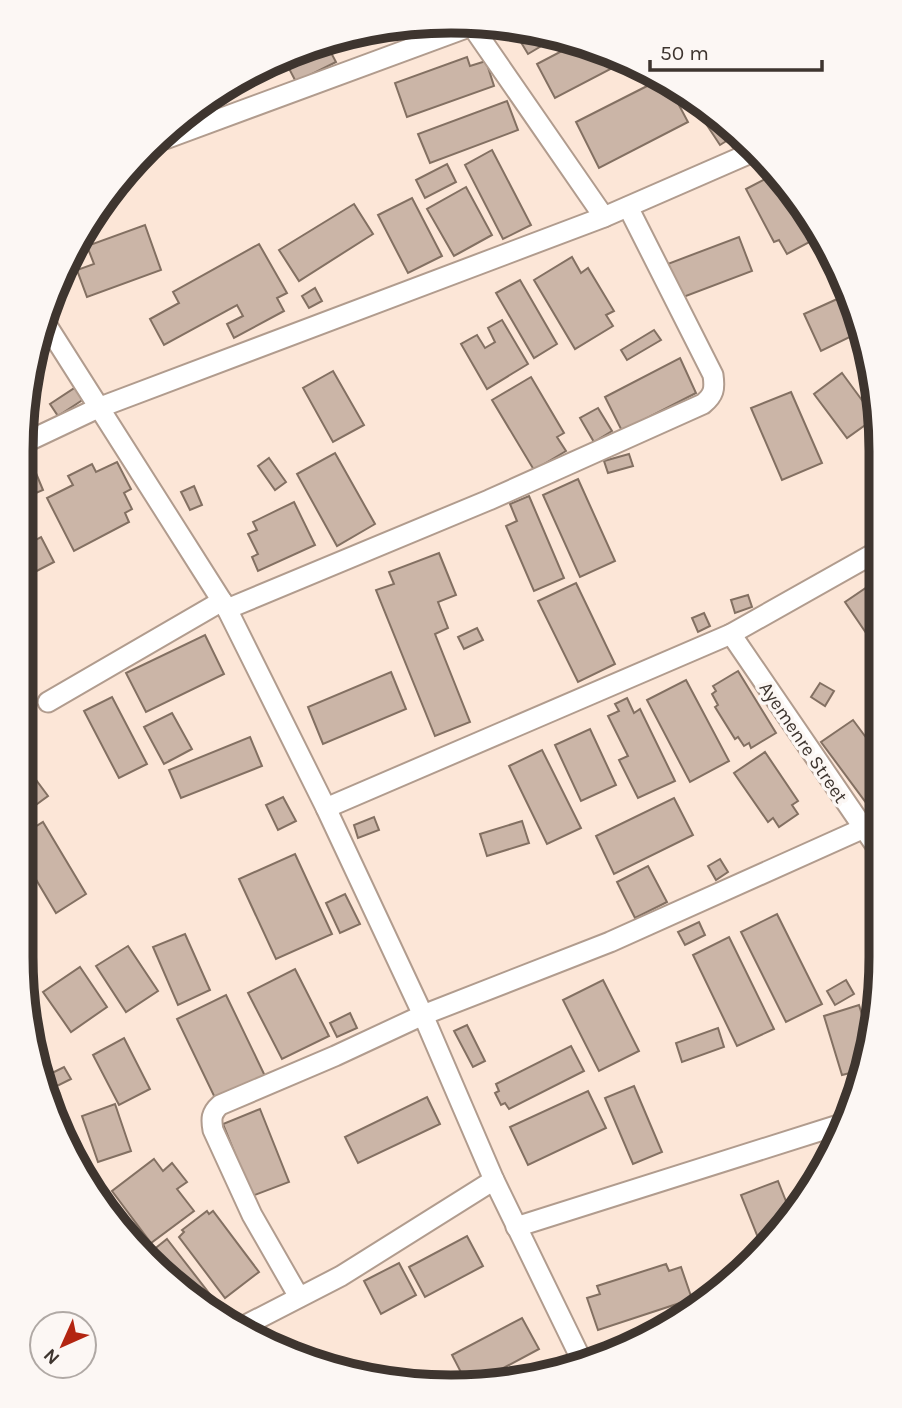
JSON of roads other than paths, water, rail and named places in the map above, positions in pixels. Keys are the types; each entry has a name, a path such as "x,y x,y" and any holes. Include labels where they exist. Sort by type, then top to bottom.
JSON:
{"street":[{"path":"181,133 452,33"},
{"path":"477,34 604,218"},
{"path":"33,439 98,408 604,218 745,155"},
{"path":"48,702 225,605 489,500 703,404 715,389 713,375 628,207"},
{"path":"51,331 225,605 326,808 423,1015 494,1180 579,1355"},
{"path":"326,808 731,634 869,556"},
{"name":"Ayemenre Street","path":"731,634 869,836"},
{"path":"299,1297 247,1205 213,1130 213,1111 220,1105 423,1015 610,942 864,828"},
{"path":"516,1227 833,1127"},
{"path":"249,1323 341,1276 494,1180"}]}
